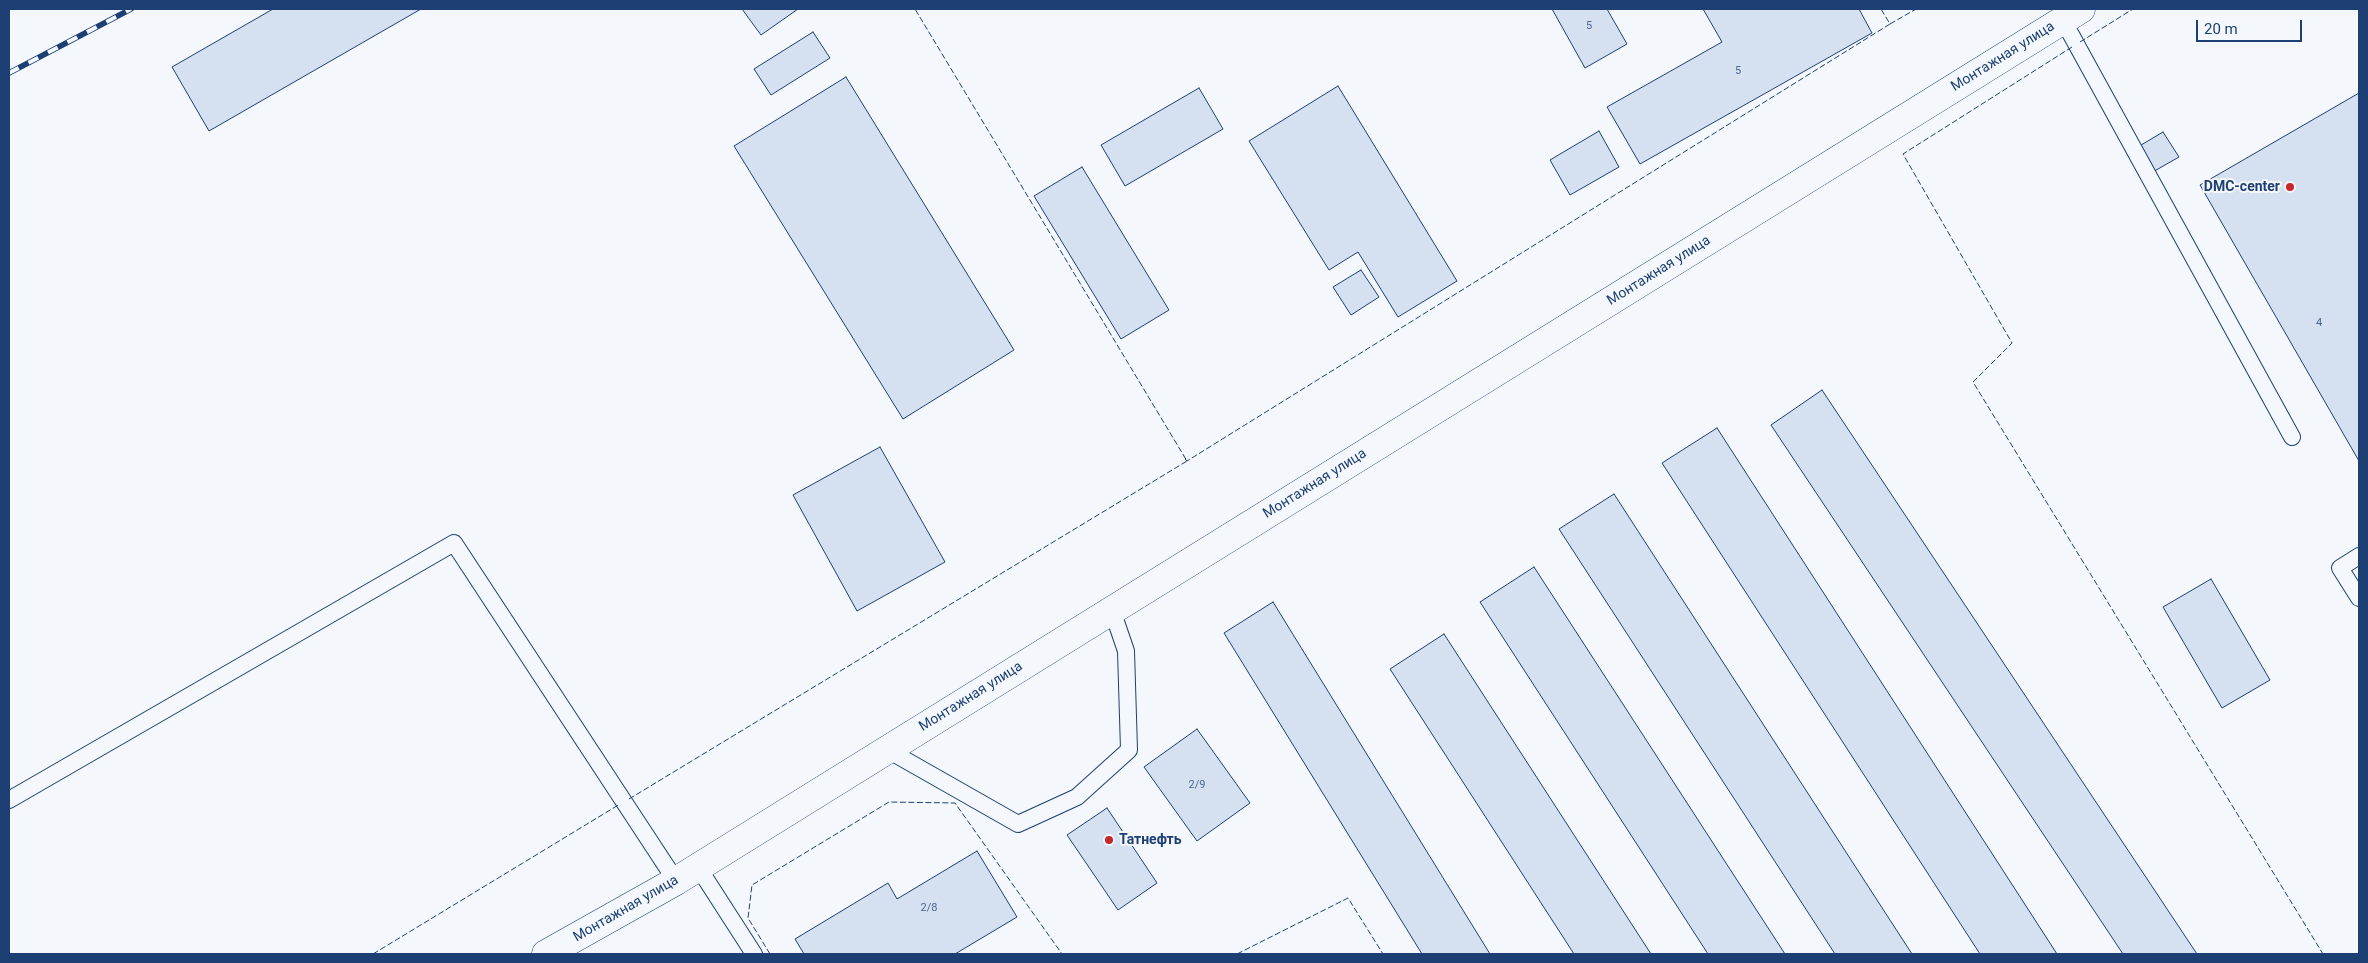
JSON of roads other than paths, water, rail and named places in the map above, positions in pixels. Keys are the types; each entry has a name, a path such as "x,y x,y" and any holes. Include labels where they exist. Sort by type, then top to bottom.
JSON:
{"street":[{"name":"Монтажная улица","path":"546,954 687,874 2072,14"}],"lane":[{"path":"2072,14 2292,437"},
{"path":"9,800 454,543 687,874 754,954"},
{"path":"2359,556 2340,568 2359,598"},
{"path":"886,749 1018,824 1077,797 1129,750 1126,651 1112,610"}],"railway":[{"path":"9,73 131,9"}],"place":[{"name":"DMC-center","path":"2290,187"},
{"name":"Татнефть","path":"1109,840"}]}
